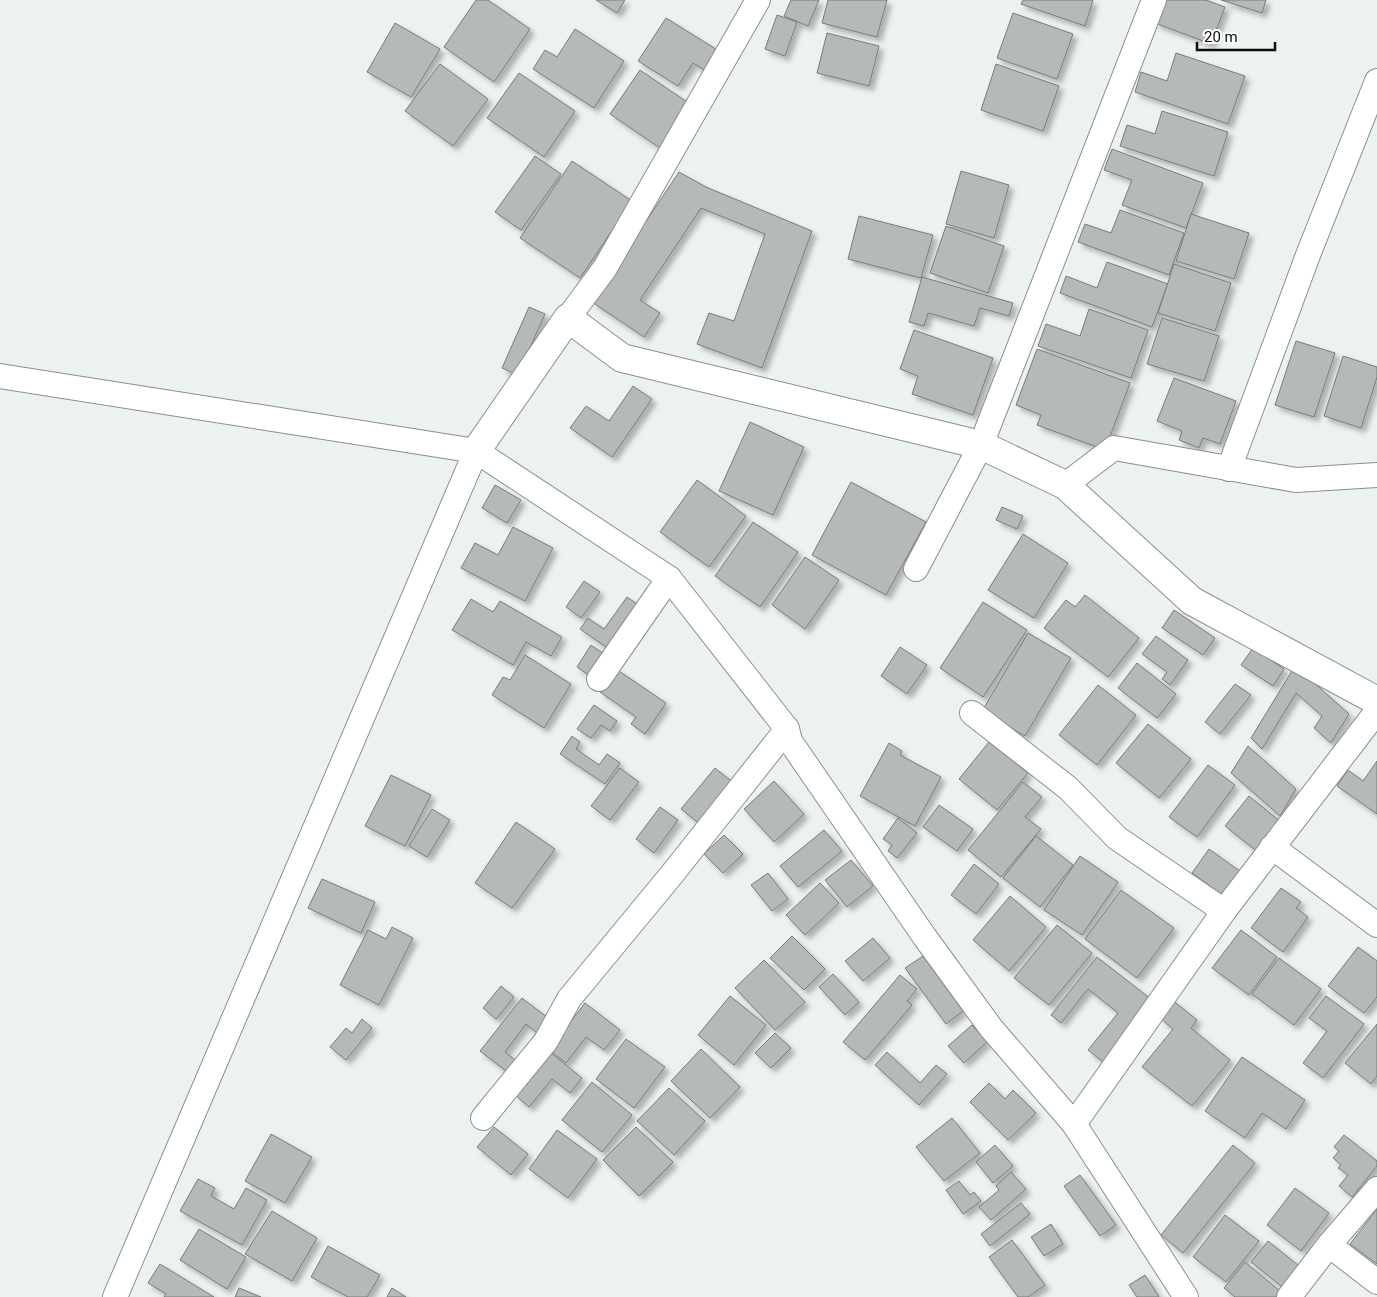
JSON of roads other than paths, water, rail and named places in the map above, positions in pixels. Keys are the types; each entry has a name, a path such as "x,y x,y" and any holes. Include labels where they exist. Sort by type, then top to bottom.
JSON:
{"street":[{"path":"115,1297 476,451 605,268 758,0"},
{"path":"916,569 981,445 1154,0"},
{"path":"1229,468 1308,256 1377,81"},
{"path":"568,318 622,358 981,445 1065,485 1192,601 1377,701"},
{"path":"0,376 476,451 669,578 786,729 790,741 924,936 991,1028 1074,1124 1186,1297"},
{"path":"1065,485 1114,448 1296,480 1377,475"},
{"path":"599,679 669,578"},
{"path":"1074,1124 1224,911 1377,711"},
{"path":"972,714 1068,788 1117,838 1224,911"},
{"path":"483,1118 546,1041 569,999 786,729"},
{"path":"1272,847 1377,925"},
{"path":"1289,1297 1329,1245 1377,1190"},
{"path":"1329,1245 1377,1282"}]}
